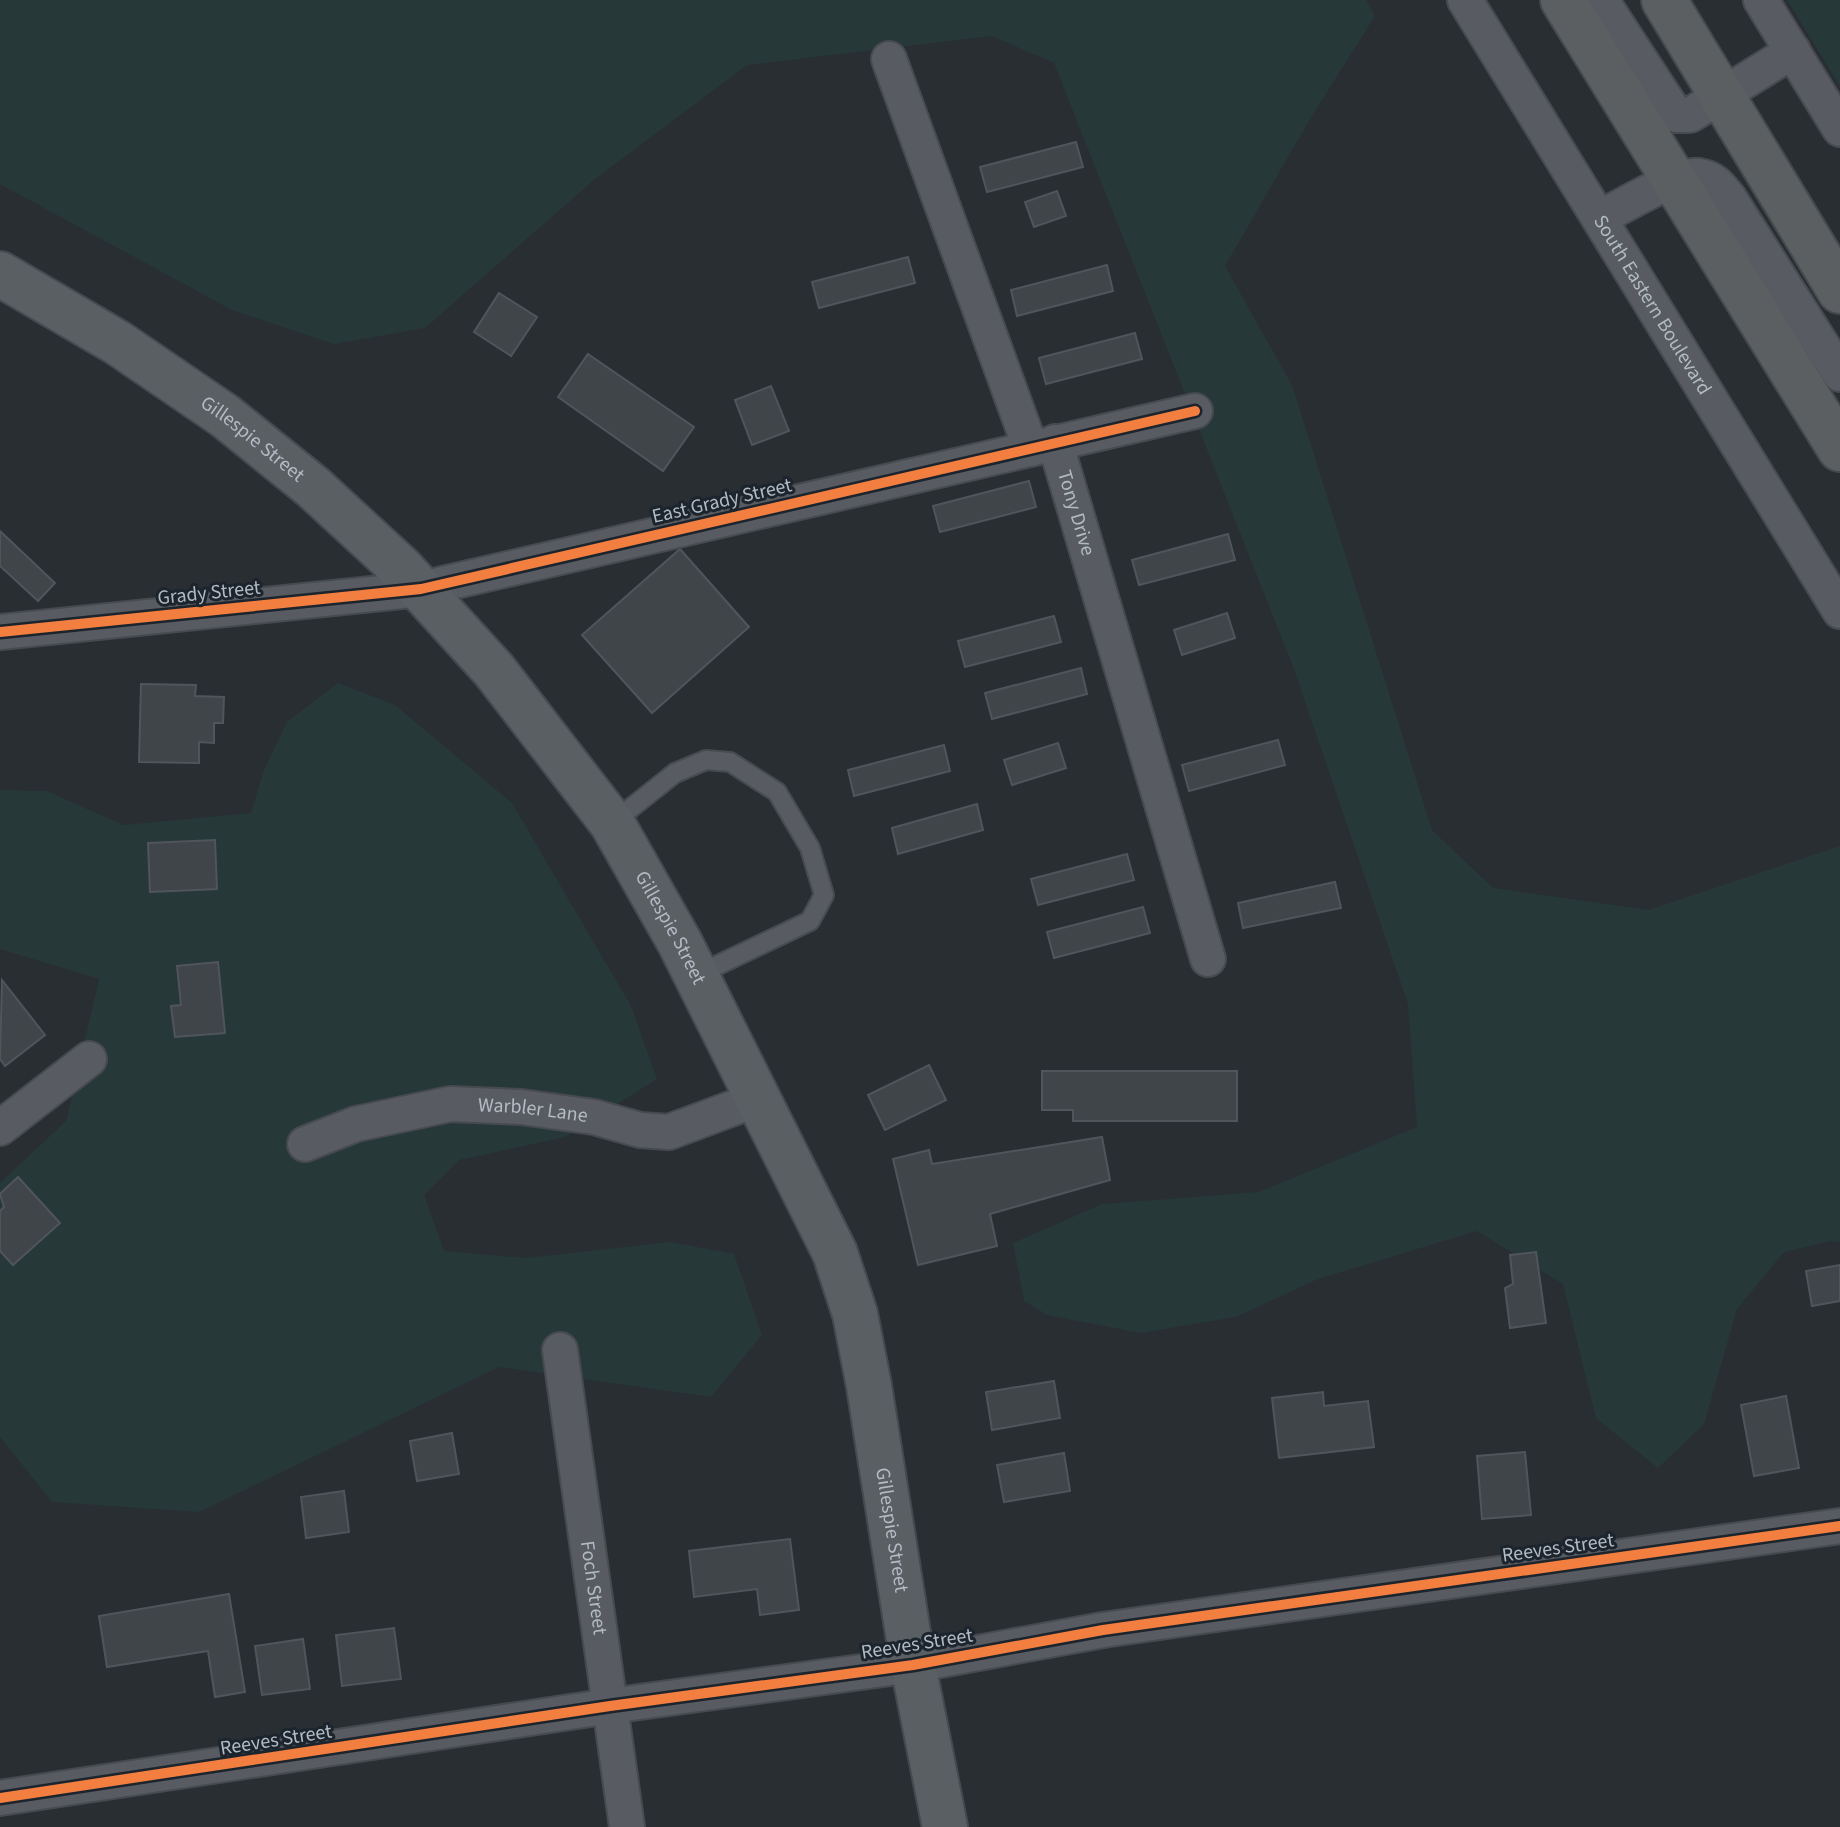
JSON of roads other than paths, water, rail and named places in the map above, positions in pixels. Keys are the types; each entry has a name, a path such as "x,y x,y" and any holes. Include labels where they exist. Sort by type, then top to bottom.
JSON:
{"highway":[{"path":"1563,0 1840,449"},
{"path":"1664,0 1840,291"}],"main road":[{"name":"Gillespie Street","path":"0,274 118,343 225,416 313,487 421,589 494,670 612,823 697,975 835,1253 855,1314 913,1665 945,1827"}],"street":[{"name":"South Eastern Boulevard","path":"1465,0 1840,611"},
{"path":"1601,0 1676,115 1690,115 1793,51"},
{"path":"1761,0 1840,129"},
{"name":"Tony Drive","path":"889,59 1043,446 1208,959"},
{"path":"1599,218 1674,181 1696,175 1715,181 1840,374"},
{"name":"East Grady Street","path":"421,589 1195,411"},
{"name":"Grady Street","path":"0,632 421,589"},
{"path":"0,1128 89,1059"},
{"name":"Warbler Lane","path":"305,1144 356,1124 450,1104 521,1107 594,1117 640,1130 669,1132 760,1098"},
{"name":"Foch Street","path":"560,1350 627,1827"},
{"name":"Reeves Street","path":"0,1798 610,1706 913,1665 1103,1630 1840,1526"}],"lane":[{"path":"612,823 675,773 706,760 730,762 777,792 810,848 824,895 810,921 697,975"}]}
